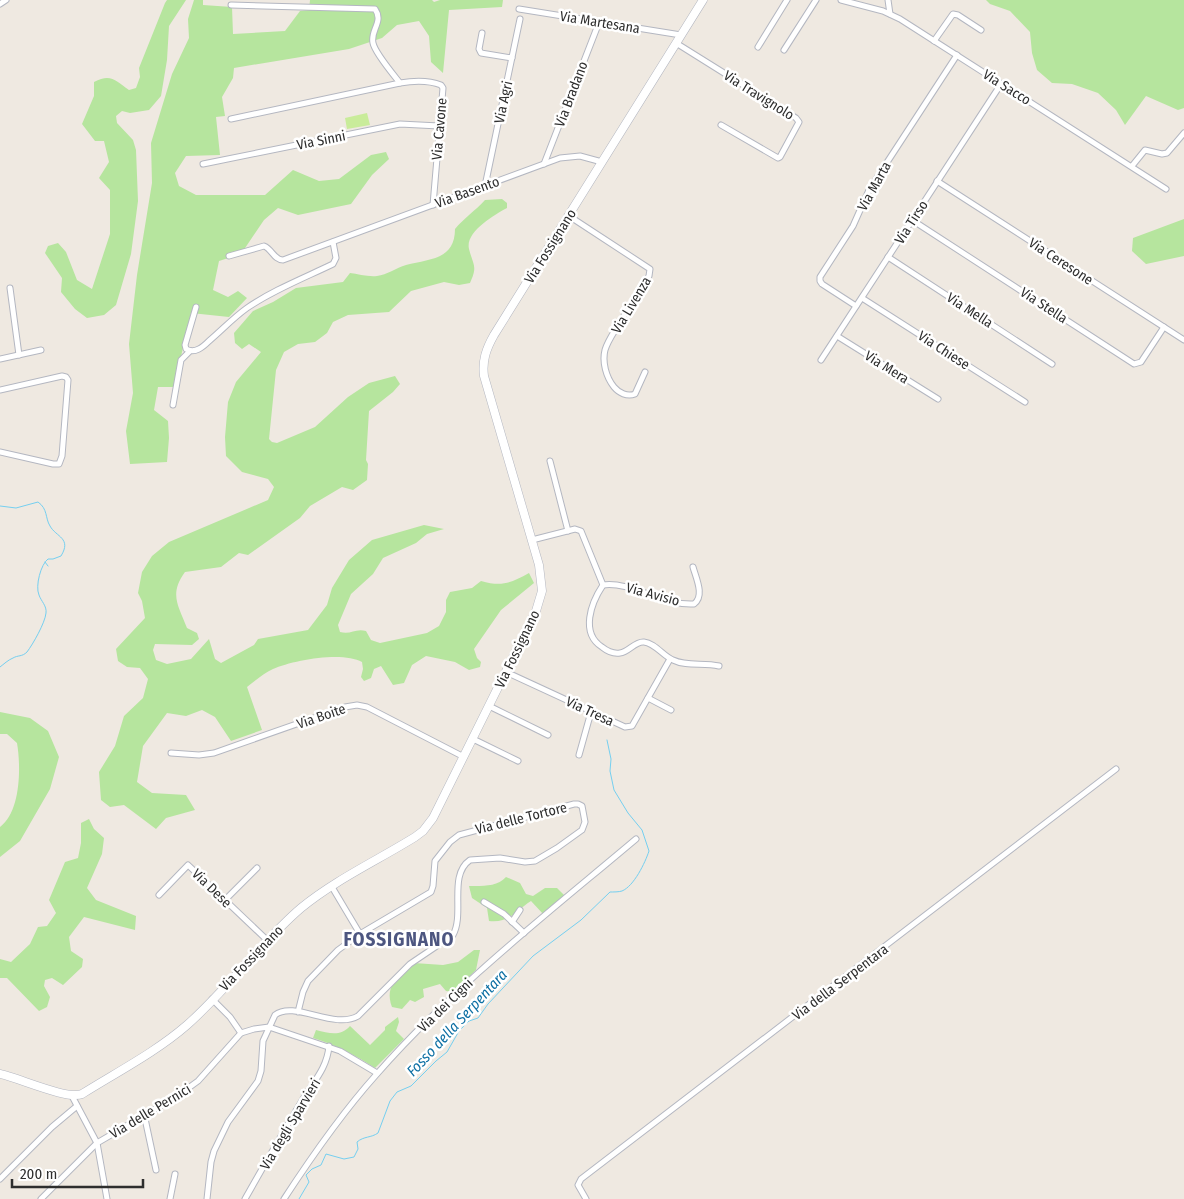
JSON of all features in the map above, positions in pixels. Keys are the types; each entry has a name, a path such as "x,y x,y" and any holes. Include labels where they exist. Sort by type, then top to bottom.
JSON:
{"street":[{"path":"0,4 6,0"},
{"name":"Via Fossignano","path":"72,1096 82,1094 166,1041 187,1025 267,940 302,908 332,886 422,832 437,812 536,611 542,594 540,572 532,540 486,383 483,363 487,349 703,0"},
{"path":"758,47 787,0"},
{"path":"784,50 816,0"},
{"name":"Via Sacco","path":"841,0 890,14 1166,189"},
{"path":"888,0 890,14"},
{"path":"231,5 247,3 352,10 374,8 378,12 379,20 373,35 373,45 400,84 231,119"},
{"name":"Via Martesana","path":"519,9 681,35"},
{"path":"934,41 953,14 958,15 981,30"},
{"name":"Via Agri","path":"485,186 520,19"},
{"name":"Via Bradano","path":"544,164 598,25"},
{"path":"482,33 479,49 481,53 512,58"},
{"name":"Via Travignolo","path":"676,43 796,118 798,122 778,158 721,125"},
{"name":"Via Marta","path":"856,306 822,284 820,277 851,229 867,192 957,55"},
{"name":"Via Cavone","path":"400,84 419,82 442,86 433,205"},
{"name":"Via Tirso","path":"821,360 1001,84"},
{"name":"Via Sinni","path":"203,164 400,124 439,126"},
{"path":"1132,166 1144,150 1167,153 1184,133"},
{"name":"Via Basento","path":"229,256 264,246 277,259 281,260 560,158 586,157 602,162"},
{"name":"Via Ceresone","path":"937,181 1184,340"},
{"name":"Via Livenza","path":"568,216 650,269 649,276 608,342 604,356 605,368 610,380 615,388 623,393 634,394 645,372"},
{"name":"Via Stella","path":"912,220 1134,364 1142,361 1164,327"},
{"path":"173,405 181,360 190,351 205,346 230,322 254,304 333,264 336,258 333,242"},
{"name":"Via Mella","path":"888,256 1052,364"},
{"path":"10,288 19,355"},
{"name":"Via Chiese","path":"862,298 1025,402"},
{"path":"190,351 186,349 185,345 196,307"},
{"name":"Via Mera","path":"837,336 938,399"},
{"path":"0,359 41,350"},
{"path":"0,390 62,376 68,380 62,456 59,464 0,452"},
{"path":"550,461 568,531"},
{"path":"532,540 577,528 582,531 603,585 594,599 589,628 595,641 606,650 619,653 628,650 640,642 645,642 670,659 684,664 719,666"},
{"name":"Via Avisio","path":"603,585 618,585 654,597 694,604 699,599 699,593 693,567"},
{"name":"Via Tresa","path":"506,672 629,728 632,726 670,659"},
{"path":"648,698 672,710"},
{"name":"Via Boite","path":"170,753 211,754 345,707 358,705 367,707 464,757"},
{"path":"489,706 548,735"},
{"path":"579,755 591,712"},
{"path":"473,739 518,761"},
{"name":"Via della Serpentara","path":"586,1199 579,1186 581,1179 1116,769"},
{"name":"Via delle Tortore","path":"269,1027 274,1016 279,1012 288,1010 341,1020 358,1016 410,964 453,935 457,921 459,878 466,863 470,860 494,858 525,862 536,860 582,830 585,822 582,806 576,804 459,835 451,841 435,861 433,888 430,893 360,934"},
{"name":"Via dei Cigni","path":"284,1199 315,1152 377,1073 449,1000 524,933 636,839"},
{"name":"Via Dese","path":"159,896 188,865 267,940"},
{"path":"225,900 257,868"},
{"path":"298,1012 303,992 309,980 340,948 360,934 332,886"},
{"path":"484,902 500,912 524,933"},
{"path":"512,922 520,910"},
{"path":"212,999 228,1014 241,1033 269,1027 329,1046 351,1056 377,1073"},
{"path":"207,1199 214,1151 228,1122 258,1081 261,1068 262,1042 269,1027"},
{"name":"Via delle Pernici","path":"41,1199 97,1143 198,1082 241,1033"},
{"name":"Via degli Sparvieri","path":"245,1199 302,1100 322,1071 329,1046"},
{"path":"0,1074 72,1096 97,1143 107,1199"},
{"path":"0,1179 52,1127 77,1106"},
{"path":"144,1114 156,1170"},
{"path":"170,1199 175,1174"}],"green space":[{"path":"167,0 186,0 169,26 167,60 161,96 149,110 130,113 122,111 116,116 117,123 133,140 136,150 138,201 131,254 116,305 104,315 87,318 75,309 61,292 62,278 45,253 48,246 58,243 66,252 77,280 92,289 110,234 110,190 99,178 109,162 104,141 95,141 82,124 94,96 94,82 109,78 117,81 129,90 136,88 140,77 139,68"},
{"path":"194,0 203,0 203,5 232,7 233,34 285,31 300,11 309,10 310,0 432,0 434,2 440,0 503,0 502,7 449,10 443,73 431,62 429,36 419,21 397,25 382,38 349,49 234,68 233,78 222,97 225,116 216,117 220,155 186,156 175,173 179,186 196,195 265,195 293,170 319,181 339,179 371,155 386,152 389,159 372,175 351,204 298,215 278,208 264,220 241,254 219,261 213,290 228,297 238,291 247,298 229,317 191,313 174,387 158,387 154,410 168,421 167,462 130,464 126,431 133,393 129,344 137,275 152,183 151,143 172,74 189,38 188,19"},
{"path":"986,0 1184,0 1184,108 1178,110 1146,96 1125,125 1116,110 1098,93 1072,84 1052,83 1037,70 1032,53 1030,32 1010,11 990,4"},
{"path":"367,113 370,125 347,129 345,118"},
{"path":"502,199 507,203 507,208 482,225 471,236 469,249 474,269 470,283 459,285 444,282 411,291 389,312 348,315 333,322 327,333 315,342 298,344 284,352 276,370 269,439 272,442 277,443 315,427 348,397 369,383 395,376 400,384 369,411 366,460 368,464 367,480 353,490 342,487 310,506 300,518 248,555 239,553 221,567 185,572 177,587 178,606 187,628 197,633 199,639 192,645 155,644 153,650 156,660 167,664 191,659 209,639 215,659 221,663 254,645 258,639 308,630 327,605 332,588 349,560 372,540 424,525 444,529 427,534 416,543 383,558 373,574 351,594 338,625 340,632 366,631 371,640 380,643 427,633 439,626 446,612 446,600 450,592 472,588 481,581 495,584 506,583 529,573 534,583 501,610 474,649 477,658 481,662 480,667 469,670 455,662 426,656 412,665 404,683 393,685 381,666 374,669 371,678 364,681 361,677 362,662 343,657 305,660 273,669 247,687 262,730 231,741 215,717 202,710 186,716 167,713 143,746 137,782 152,793 186,795 195,810 166,818 156,829 124,805 110,807 101,800 99,772 115,746 124,716 143,698 148,679 140,668 127,667 118,661 116,649 145,618 142,601 138,593 142,572 152,556 169,542 268,500 274,487 268,479 242,472 226,456 225,437 228,402 236,382 261,352 249,344 242,349 235,343 234,333 253,311 296,288 343,282 350,273 377,276 406,265 439,256 451,247 455,229 485,200"},
{"path":"1184,219 1184,256 1146,264 1132,251 1133,238"},
{"path":"0,712 30,718 48,731 59,757 50,789 20,841 0,857 0,827 7,820 16,800 19,764 17,743 7,734 0,734"},
{"path":"89,819 94,829 104,838 102,854 87,888 96,900 136,916 135,930 84,917 69,937 71,951 83,959 82,967 63,985 52,978 45,980 44,986 50,997 47,1007 39,1011 7,978 0,978 0,959 11,962 30,944 38,927 47,926 56,913 49,900 65,862 78,858 81,843 81,823"},
{"path":"506,877 520,883 526,894 533,896 545,888 557,888 565,896 544,915 531,901 512,916 502,920 489,921 487,908 472,898 469,886 494,884"},
{"path":"474,950 480,950 476,970 453,992 446,991 440,984 423,989 424,997 415,1002 410,1000 402,1009 392,1007 390,999 391,987 398,977 414,963 443,965 458,962"},
{"path":"398,1017 399,1022 396,1031 404,1039 375,1068 345,1051 313,1038 316,1030 338,1033 350,1026 370,1045 385,1030 385,1027"}],"waterway":[{"path":"0,506 16,508 38,502 45,511 48,523 62,538 65,545 61,556 48,559 45,562 39,576 38,591 46,610 38,633 27,652 11,659 0,667"},
{"path":"45,562 48,566"},
{"name":"Fosso della Serpentara","path":"299,1199 309,1182 306,1175 312,1169 321,1165 326,1154 344,1159 354,1157 358,1149 357,1142 378,1133 390,1101 397,1092 411,1086 447,1052 459,1031 469,1021 478,1018 488,1004 533,956 581,920 610,892 622,891 635,879 649,851 642,830 628,813 614,790 607,740"}],"district":[{"name":"FOSSIGNANO","path":"399,939"}]}
